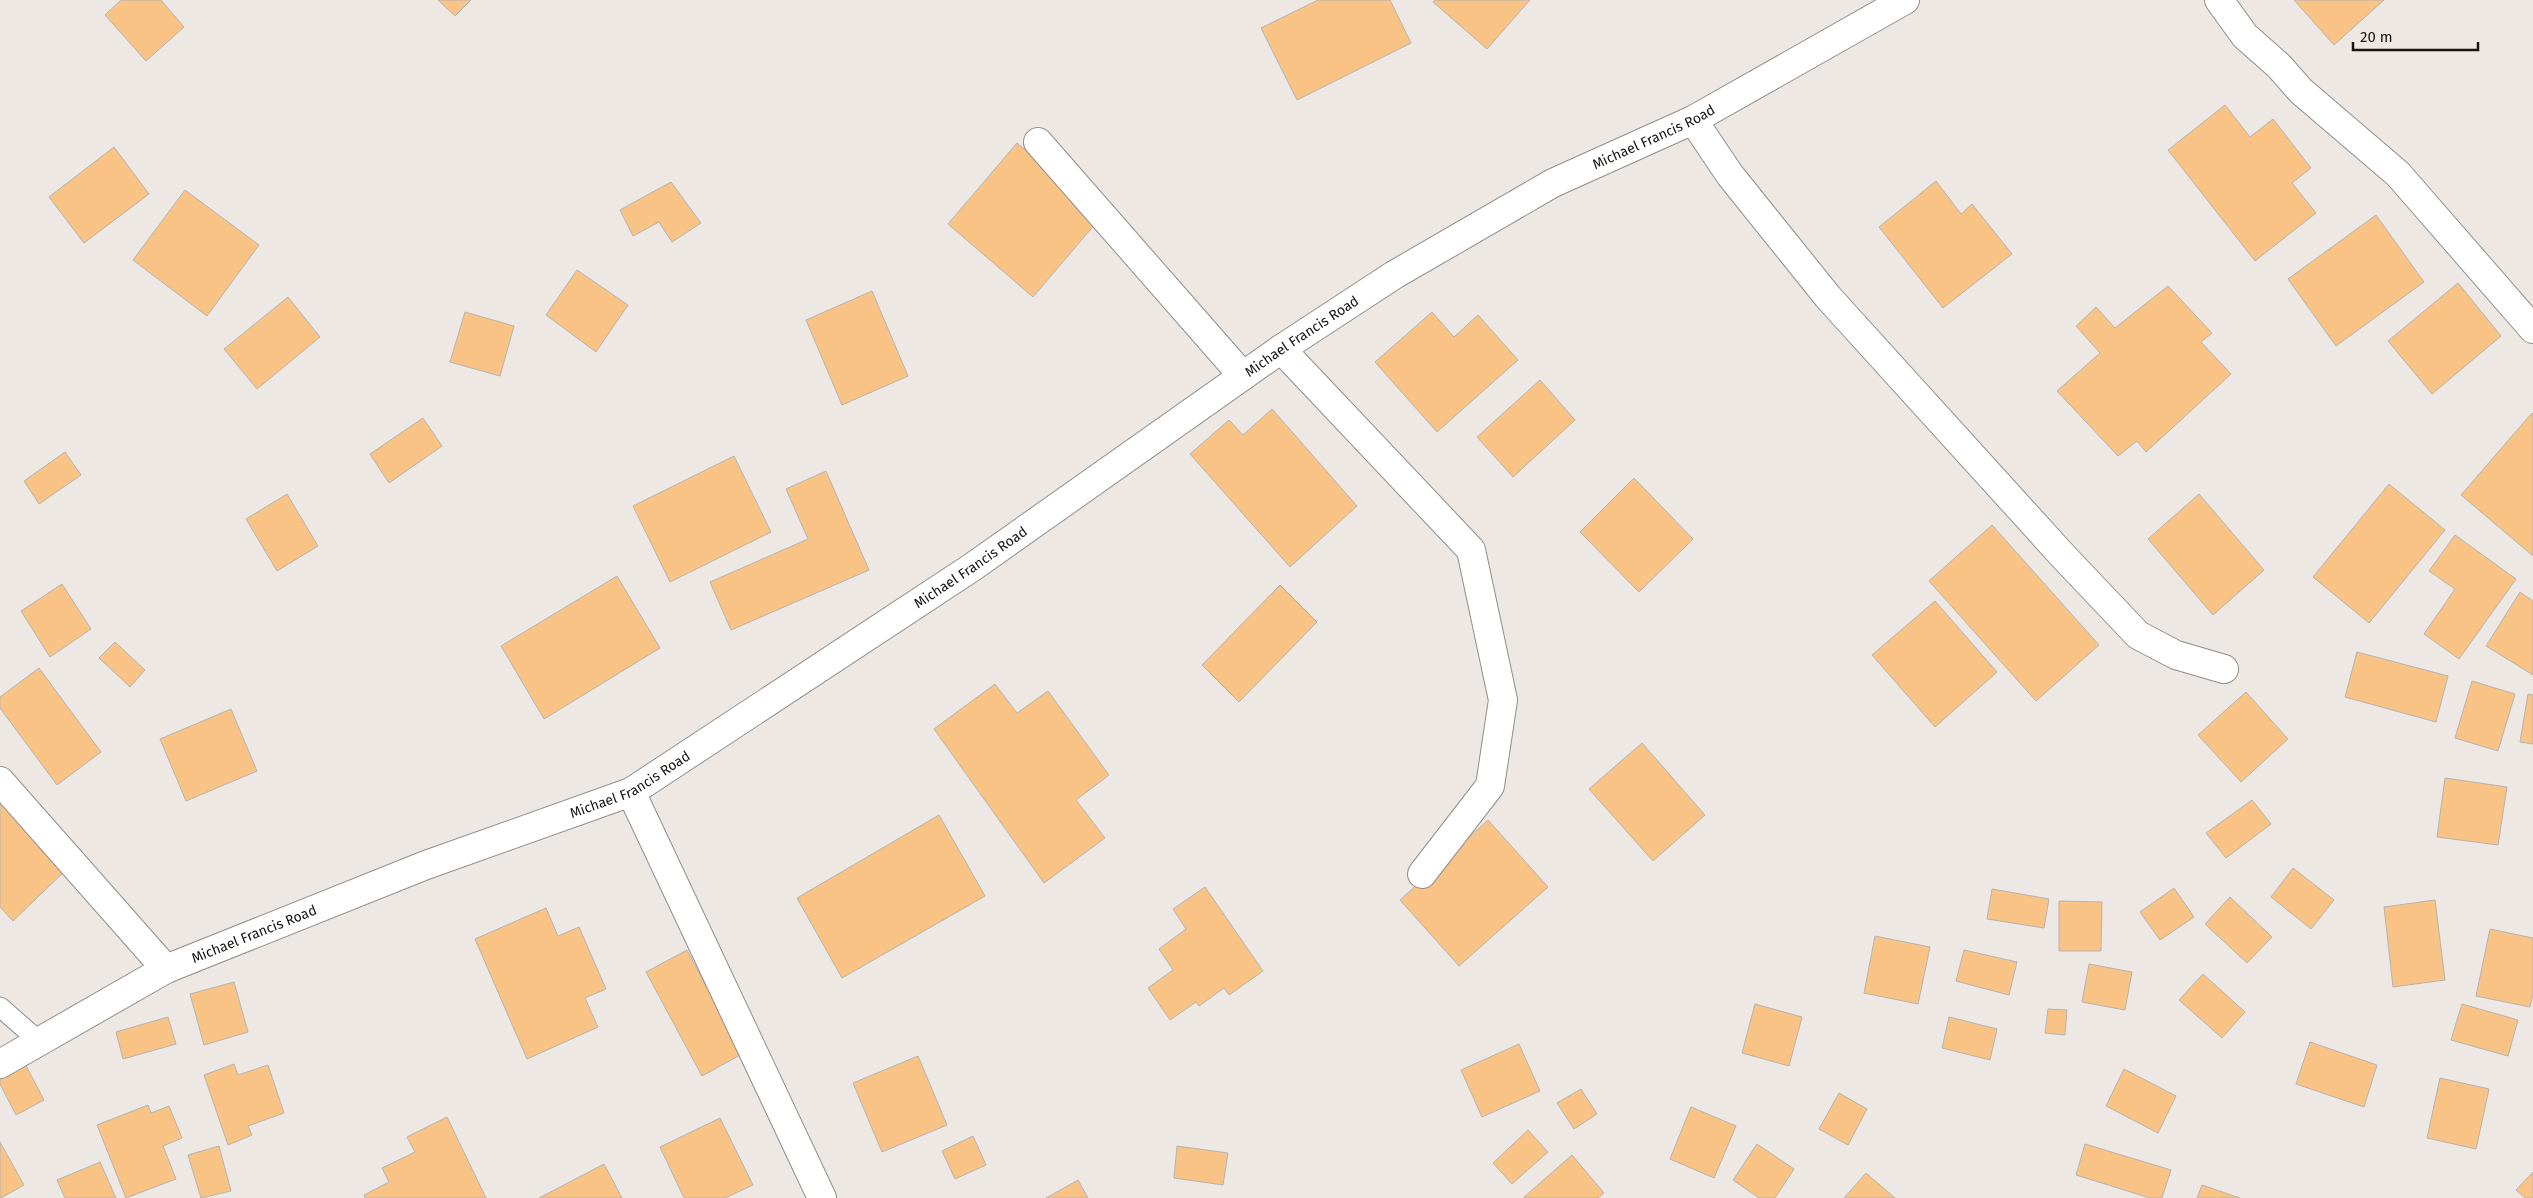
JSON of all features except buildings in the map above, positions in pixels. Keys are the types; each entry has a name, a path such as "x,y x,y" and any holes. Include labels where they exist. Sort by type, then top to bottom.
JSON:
{"street":[{"name":"Michael Francis Road","path":"0,1064 166,970 426,865 631,792 971,568 1281,349 1394,275 1553,183 1693,120 1905,0"},
{"path":"2218,0 2245,36 2279,66 2300,91 2398,174 2533,329"},
{"path":"1693,120 1730,175 1828,297 2056,549 2138,635 2176,655 2224,668"},
{"path":"1038,142 1243,376"},
{"path":"1281,349 1471,550 1503,700 1493,767 1490,786 1422,874"},
{"path":"0,781 166,970"},
{"path":"631,792 822,1198"}],"lane":[{"path":"0,1007 40,1042"}]}
